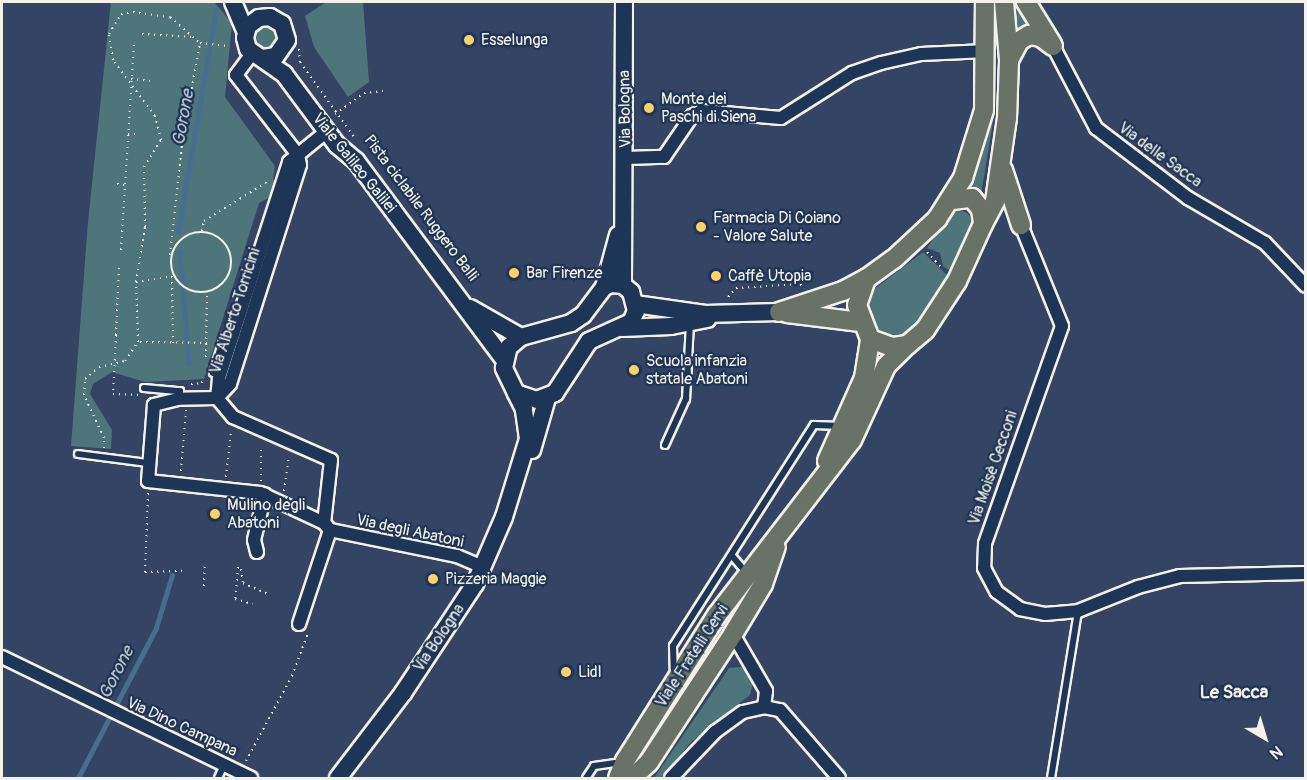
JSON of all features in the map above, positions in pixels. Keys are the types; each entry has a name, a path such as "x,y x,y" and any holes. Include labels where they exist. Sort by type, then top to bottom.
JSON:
{"main road":[{"path":"233,2 246,32 246,44 257,56 276,56 285,46 287,35 282,24 270,17 259,18 246,32"},
{"name":"Via Bologna","path":"623,217 626,158 624,2"},
{"path":"779,312 843,291 866,279 915,242 952,200 984,110 987,51 985,2"},
{"path":"818,484 852,440 886,366 926,330 958,278 989,214 1002,167 1009,60 1004,2"},
{"path":"1026,2 1053,46"},
{"path":"1009,60 1019,41 1029,35 1041,37 1053,46"},
{"name":"Viale Galileo Galilei","path":"257,56 284,74 327,131 356,160 505,361"},
{"path":"1002,167 1021,225"},
{"path":"952,200 972,198 989,214"},
{"path":"989,214 1010,208 1021,225"},
{"path":"622,328 634,317 635,304 623,285 623,217"},
{"path":"516,483 528,439 524,409 506,374 505,361 509,347 521,337 571,323 583,315 604,286 623,217"},
{"path":"818,484 864,378 870,339 860,322 857,305 866,279"},
{"path":"604,286 623,285"},
{"path":"461,303 521,337"},
{"path":"635,304 727,314 779,312 860,322"},
{"path":"516,483 531,454 547,398 562,386 583,350 596,335 622,328 690,322 727,314"},
{"path":"870,339 892,347 907,345"},
{"path":"516,393 529,399 547,398"},
{"name":"Via Bologna","path":"338,778 403,693 483,567 516,483"},
{"name":"Viale Fratelli Cervi","path":"622,770 675,682 747,573 777,542 818,484"},
{"name":"Viale Fratelli Cervi","path":"632,778 650,762 733,634 763,584 777,542"}],"street":[{"name":"Via delle Sacca","path":"1053,46 1096,128 1188,198 1265,243 1305,286"},
{"path":"626,158 664,157 692,116 702,111 781,118 852,73 881,63 921,54 987,51"},
{"path":"257,56 236,75 293,158 327,131"},
{"name":"Via Alberto Torricini","path":"293,158 300,165 230,384 217,398 219,378 293,158"},
{"name":"Via Moisè Cecconi","path":"1021,225 1062,326 998,500 985,544 984,568 997,591 1020,609 1045,614 1078,611 1138,587 1180,576 1305,573"},
{"path":"148,481 154,405 178,399 217,398"},
{"name":"Via degli Abatoni","path":"217,398 233,417 331,460 327,527 299,624"},
{"name":"Via degli Abatoni","path":"148,481 263,494 327,527 457,556 483,567"},
{"path":"257,552 254,540 263,494"},
{"path":"733,634 766,691 764,707"},
{"name":"Via Dino Campana","path":"2,657 246,776"},
{"path":"671,778 715,732 743,712 764,707 780,710 839,778"}],"lane":[{"path":"665,445 686,399 690,322"},
{"path":"213,373 224,337 232,339"},
{"path":"144,391 180,391 178,399"},
{"path":"675,682 671,662 673,646 814,425 842,426"},
{"path":"78,454 148,463"},
{"path":"732,556 747,573"},
{"path":"1051,778 1078,611"},
{"path":"218,778 225,765"},
{"path":"586,778 594,765 622,770"}],"path":[{"path":"104,457 104,438 84,395 85,379 99,367 124,361 138,342 136,282 145,227 144,167 161,140 155,116 113,60 109,34 121,15 133,12 170,17 202,44 229,47"},
{"path":"142,34 193,37"},
{"name":"Pista ciclabile Ruggero Balli","path":"298,40 300,62 335,114 356,140"},
{"path":"121,250 134,42"},
{"path":"173,344 170,255 183,136 202,44"},
{"path":"131,79 151,81"},
{"path":"335,114 364,93 383,91"},
{"path":"128,134 136,134"},
{"path":"202,231 204,221 273,179 293,158"},
{"path":"117,184 124,185"},
{"path":"170,255 181,239 202,231 217,236 231,253 228,278 218,288 198,293 179,283 172,276"},
{"path":"915,242 937,258 942,268 958,278"},
{"path":"119,266 113,394 144,391"},
{"path":"136,282 172,276"},
{"path":"716,297 728,297 736,288 746,287 800,284 807,291"},
{"path":"138,342 208,343 207,292"},
{"path":"224,490 233,417"},
{"path":"261,431 263,494"},
{"path":"282,502 291,443"},
{"path":"148,481 145,572 182,571"},
{"path":"204,586 206,562"},
{"path":"252,604 235,599 240,568 243,583 268,594"},
{"path":"246,776 309,634 299,624"}],"green space":[{"path":"111,2 214,2 232,23 225,97 275,166 273,179 278,189 276,194 259,203 204,379 145,382 112,372 93,384 90,394 112,430 111,449 71,446 88,222"},
{"path":"326,2 363,2 369,82 348,97 314,47 305,16"},
{"path":"1013,2 1021,2 1041,33 1014,44"},
{"path":"266,25 275,28 278,37 275,46 266,49 257,46 254,37 257,28"},
{"path":"994,117 981,194 967,186"},
{"path":"954,210 966,212 973,219 950,271 943,266 940,253 927,248"},
{"path":"923,252 948,276 916,326 902,336 884,333 871,324 868,294"},
{"path":"742,667 753,683 750,695 691,742 662,778 654,778 729,668"}],"waterway":[{"name":"Gorone","path":"178,232 216,10"},
{"name":"Gorone","path":"180,251 189,364"},
{"name":"Gorone","path":"78,778 156,628 172,575"}],"place":[{"name":"Esselunga","path":"469,40"},
{"name":"Monte dei Paschi di Siena","path":"649,108"},
{"name":"Farmacia Di Coiano - Valore Salute","path":"701,227"},
{"name":"Bar Firenze","path":"514,273"},
{"name":"Caffè Utopia","path":"716,276"},
{"name":"Scuola infanzia statale Abatoni","path":"634,370"},
{"name":"Mulino degli Abatoni","path":"215,514"},
{"name":"Pizzeria Maggie","path":"433,579"},
{"name":"Lidl","path":"566,672"}],"district":[{"name":"Le Sacca","path":"1234,693"}]}
